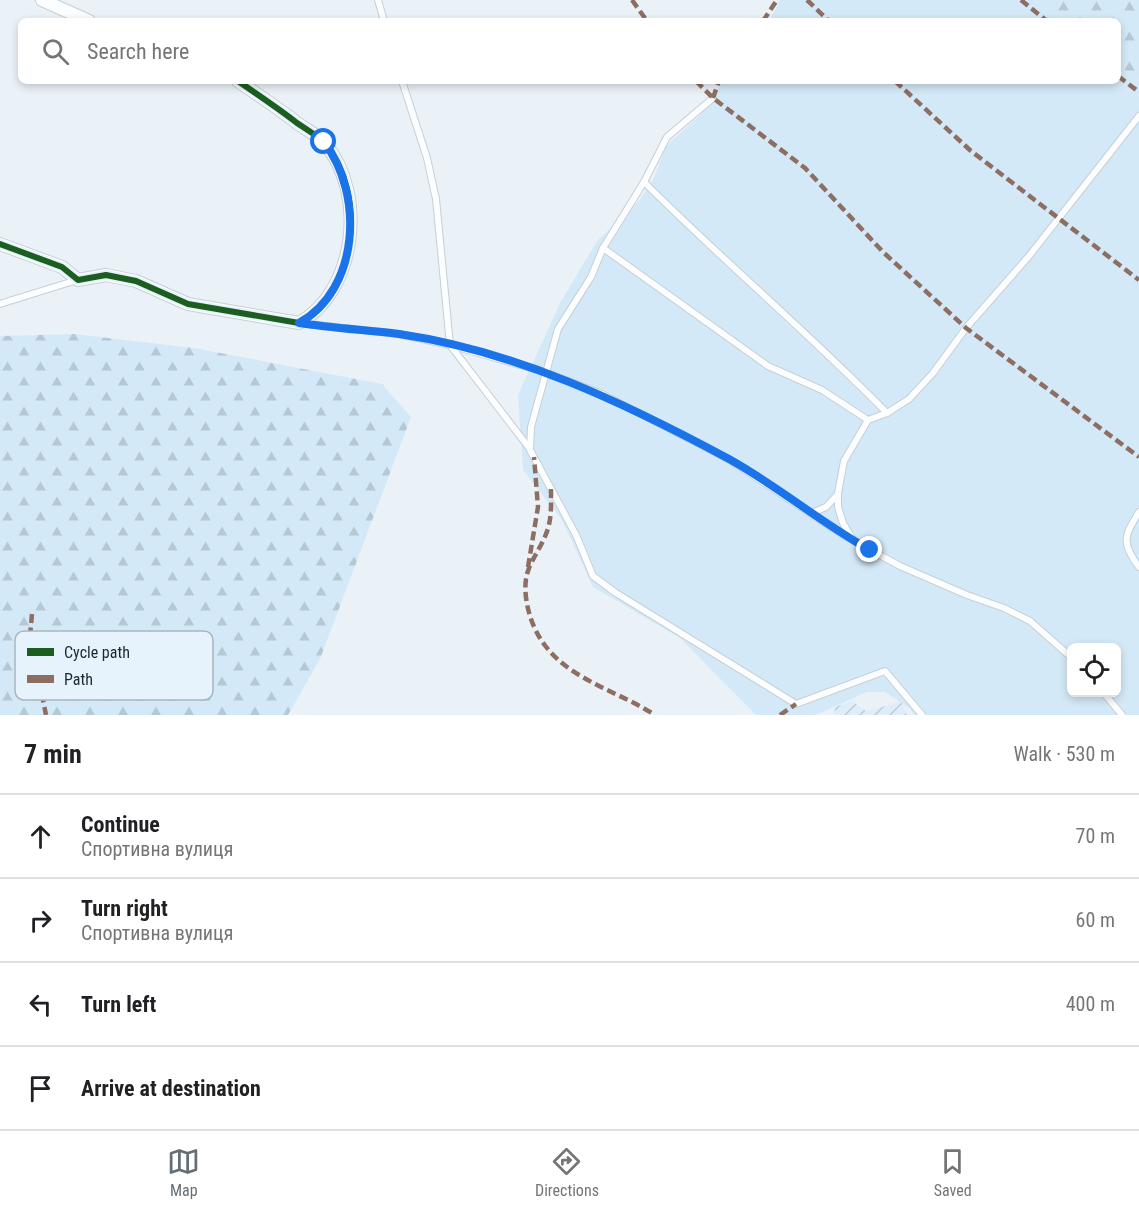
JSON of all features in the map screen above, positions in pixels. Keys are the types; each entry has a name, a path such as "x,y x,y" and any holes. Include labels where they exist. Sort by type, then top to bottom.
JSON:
{"street":[{"path":"42,0 82,18"},
{"path":"0,244 62,267 78,280 106,275 136,281 188,304 299,323 314,315 331,292 345,260 352,221 345,186 336,158 324,142 242,84"}],"lane":[{"path":"378,0 383,18"},
{"path":"403,84 427,158 436,199 450,345 530,450 576,535 593,576 616,593 796,704 885,671 922,715"},
{"path":"530,450 531,427 558,329 591,277 603,248 644,182 667,137 713,98"},
{"path":"853,541 843,523 838,507 838,493 844,462 868,420 887,413 909,399 933,373 966,328 1029,256 1139,116"},
{"path":"644,182 708,246 838,364 887,413"},
{"path":"603,248 768,366 822,390 868,420"},
{"path":"0,304 78,280"},
{"path":"299,323 399,334 450,345 545,372 602,394 730,460 853,541 900,566 1013,612 1029,621 1067,654"},
{"path":"812,513 826,507 838,493"},
{"path":"1139,512 1128,531 1125,543 1126,551 1139,567"},
{"path":"1106,697 1122,715"}],"shaded area":[{"path":"852,701 866,711 901,702 907,715 834,715 835,707"}],"green space":[{"path":"780,0 1035,0 1057,18 771,18"},
{"path":"1035,0 1139,0 1139,79 1121,67 1121,18 1057,18"},
{"path":"1121,67 1139,79 1139,715 914,715 910,709 885,692 867,692 816,715 756,715 680,638 593,587 562,520 523,470 518,395 561,301 597,241 639,201 654,178 666,146 700,115 721,84 1121,84"},
{"path":"74,334 194,348 382,384 411,417 320,659 288,715 0,715 0,336"}],"marked path":[{"path":"632,0 645,18"},
{"path":"765,18 777,0"},
{"path":"807,0 826,18"},
{"path":"1021,0 1043,18"},
{"path":"1121,78 1139,92"},
{"path":"699,84 713,98 805,168 883,252 966,328 1139,457"},
{"path":"713,98 718,84"},
{"path":"898,84 971,151 1139,280"},
{"path":"528,567 538,507 534,457"},
{"path":"551,489 548,529 526,576 530,616 539,636 551,653 582,677 655,715"},
{"path":"30,631 32,614"},
{"path":"43,700 46,715"},
{"path":"780,715 796,704"}],"cycle path":[{"path":"0,244 62,267 78,280 106,275 136,281 188,304 299,323 318,308 333,289 343,266 349,241 351,215 347,189 339,166 326,145 242,84"}],"route":[{"path":"324,142 336,158 345,186 352,221 350,239 345,260 331,292 314,315 299,323 399,334 450,345 545,372 602,394 730,460 843,535 870,550"}]}
